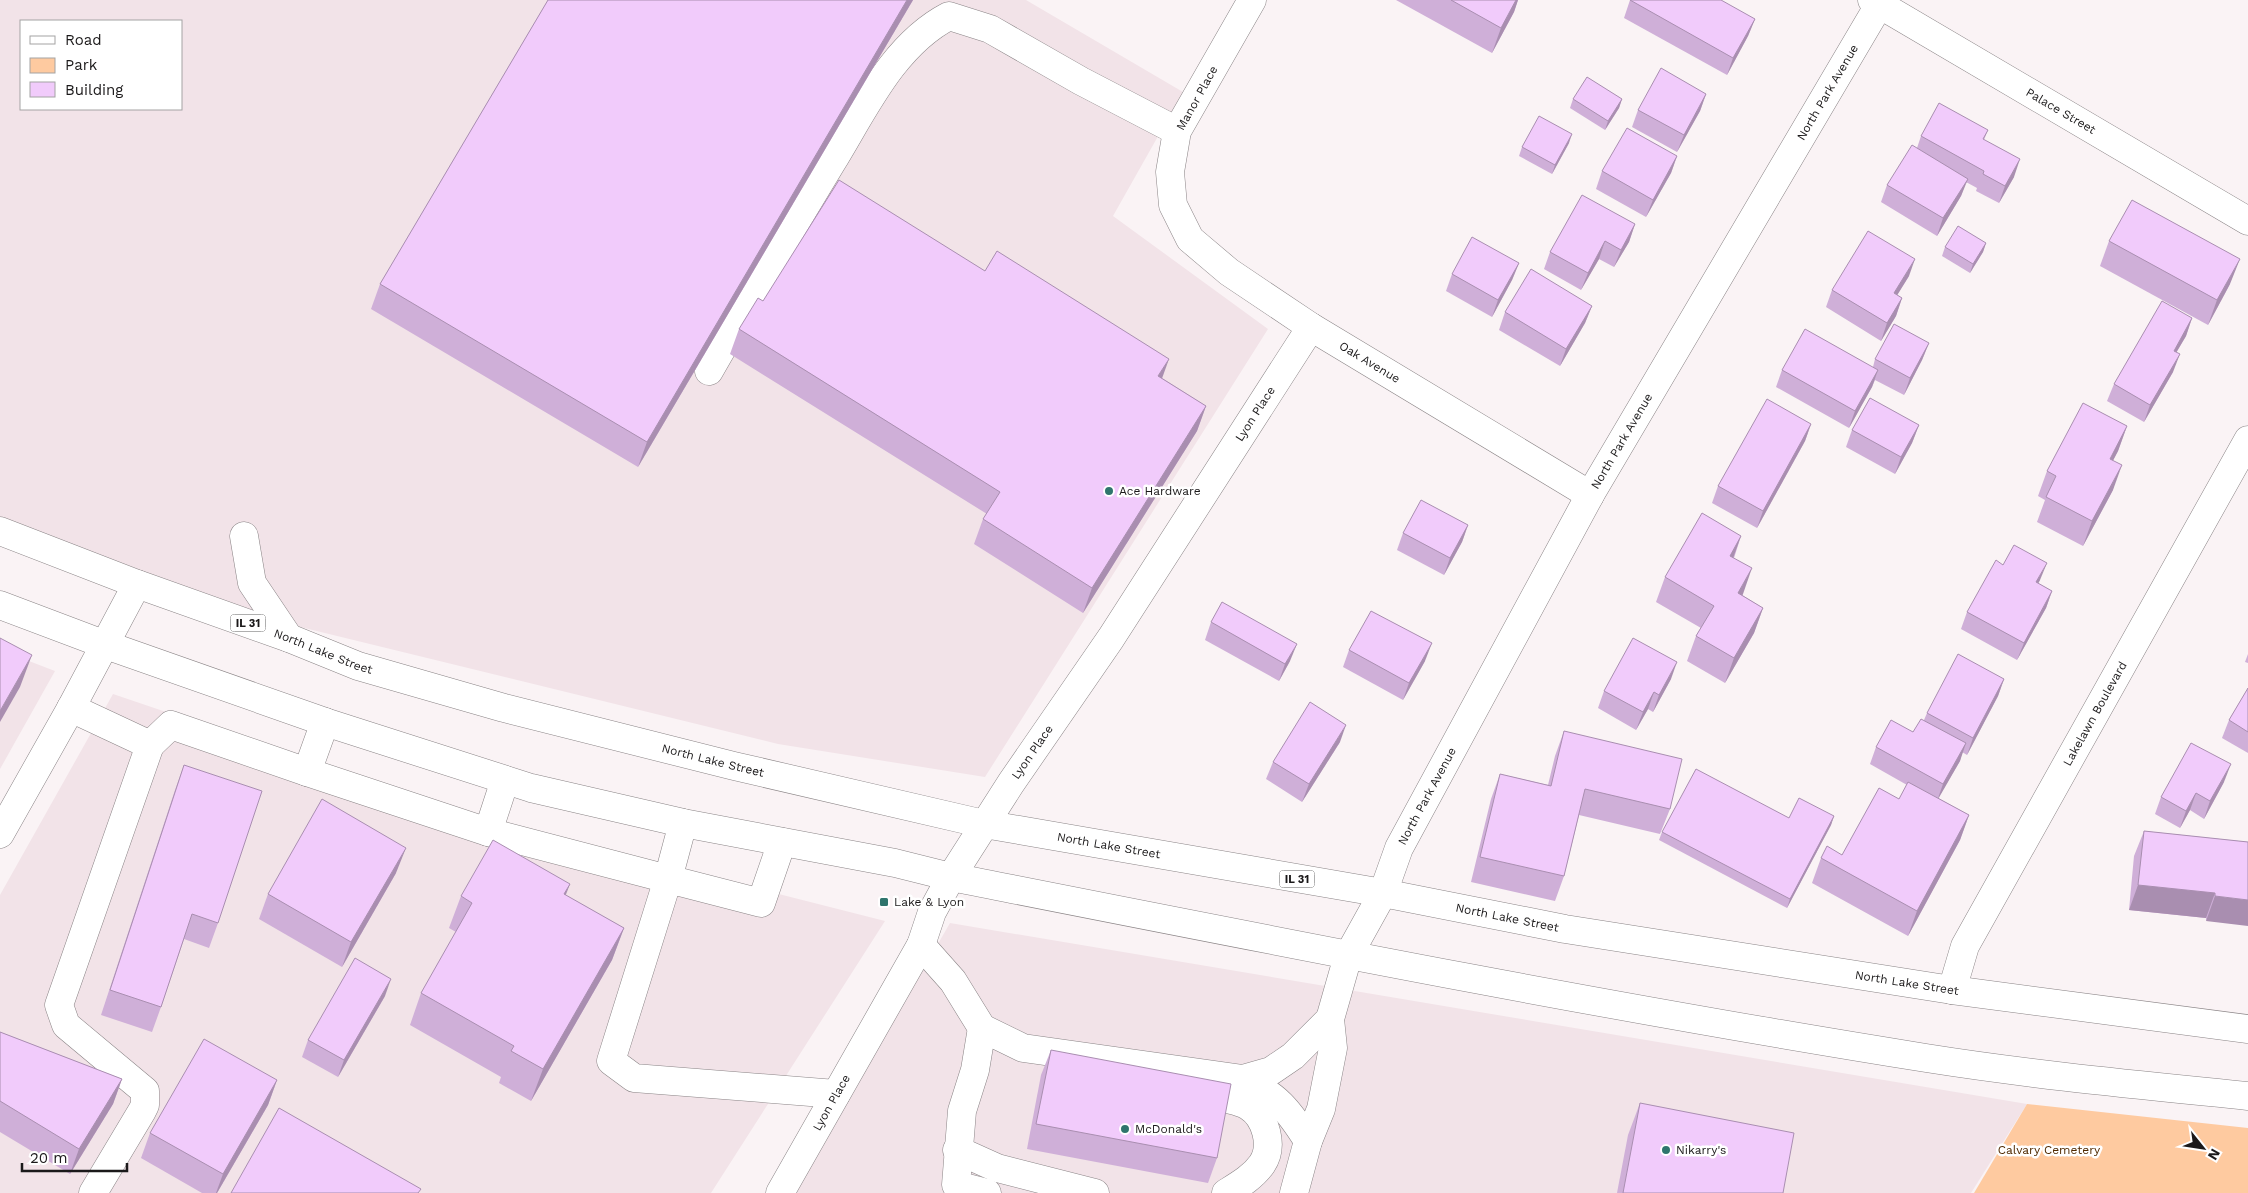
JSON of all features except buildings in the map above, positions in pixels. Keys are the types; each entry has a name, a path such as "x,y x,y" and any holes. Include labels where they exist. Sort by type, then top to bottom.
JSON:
{"main road":[{"name":"Manor Place","path":"1173,205 1170,172 1177,131 1252,0"},
{"name":"Palace Street","path":"1878,1 2248,221"},
{"name":"North Park Avenue","path":"1330,1019 1348,956 1383,893 1399,848 1590,495 1878,1"},
{"path":"709,371 876,88 910,45 941,20 949,16 990,29 1080,82 1177,131"},
{"name":"Oak Avenue","path":"1173,205 1190,239 1229,272 1311,327 1590,495"},
{"name":"Lyon Place","path":"780,1193 920,944 932,912 951,877 984,824 1111,638 1311,327"},
{"name":"Lakelawn Boulevard","path":"1952,990 1965,946 2248,440"},
{"name":"North Lake Street","path":"0,531 137,584 289,638 358,666 504,708 734,766 984,824 1383,893 1564,929 1952,990 2248,1029"},
{"path":"244,536 252,583 289,638"},
{"path":"0,834 106,645 137,584"},
{"path":"0,605 106,645 326,722 530,788 684,823 1348,956 1929,1058 2248,1096"},
{"path":"71,708 150,745"},
{"path":"307,772 326,722"},
{"path":"93,1193 145,1106 145,1091 66,1025 59,1005 150,745 171,725 488,832 761,903 782,842"},
{"path":"488,832 505,780"},
{"path":"684,823 611,1061 634,1078 836,1094"},
{"path":"920,944 953,982 982,1028 1077,1071 1247,1106 1259,1116 1268,1135 1264,1162 1256,1193"},
{"path":"1243,1079 1271,1071 1293,1056 1330,1019"},
{"path":"1294,1193 1308,1141 1321,1109 1333,1048 1330,1019"},
{"path":"982,1028 975,1070 962,1111 957,1150 956,1185 986,1193"},
{"path":"1023,1048 1243,1079 1269,1092 1292,1116 1308,1141"},
{"path":"957,1150 997,1168 1094,1193"},
{"path":"1226,1193 1254,1175 1264,1162"}],"shaded area":[{"path":"0,0 1026,0 1183,92 1113,216 1268,329 985,777 778,744 284,623 0,518"},
{"path":"0,650 55,671 0,769"},
{"path":"113,694 473,816 885,921 711,1193 0,1193 0,895"},
{"path":"950,923 2027,1104 1971,1193 794,1193"}],"green space":[{"name":"Calvary Cemetery","path":"2027,1104 2248,1128 2248,1193 1974,1193"}],"place":[{"name":"Ace Hardware","path":"1109,491"},
{"name":"Lake & Lyon","path":"884,902"},
{"name":"McDonald's","path":"1125,1129"},
{"name":"Nikarry's","path":"1666,1150"}]}
